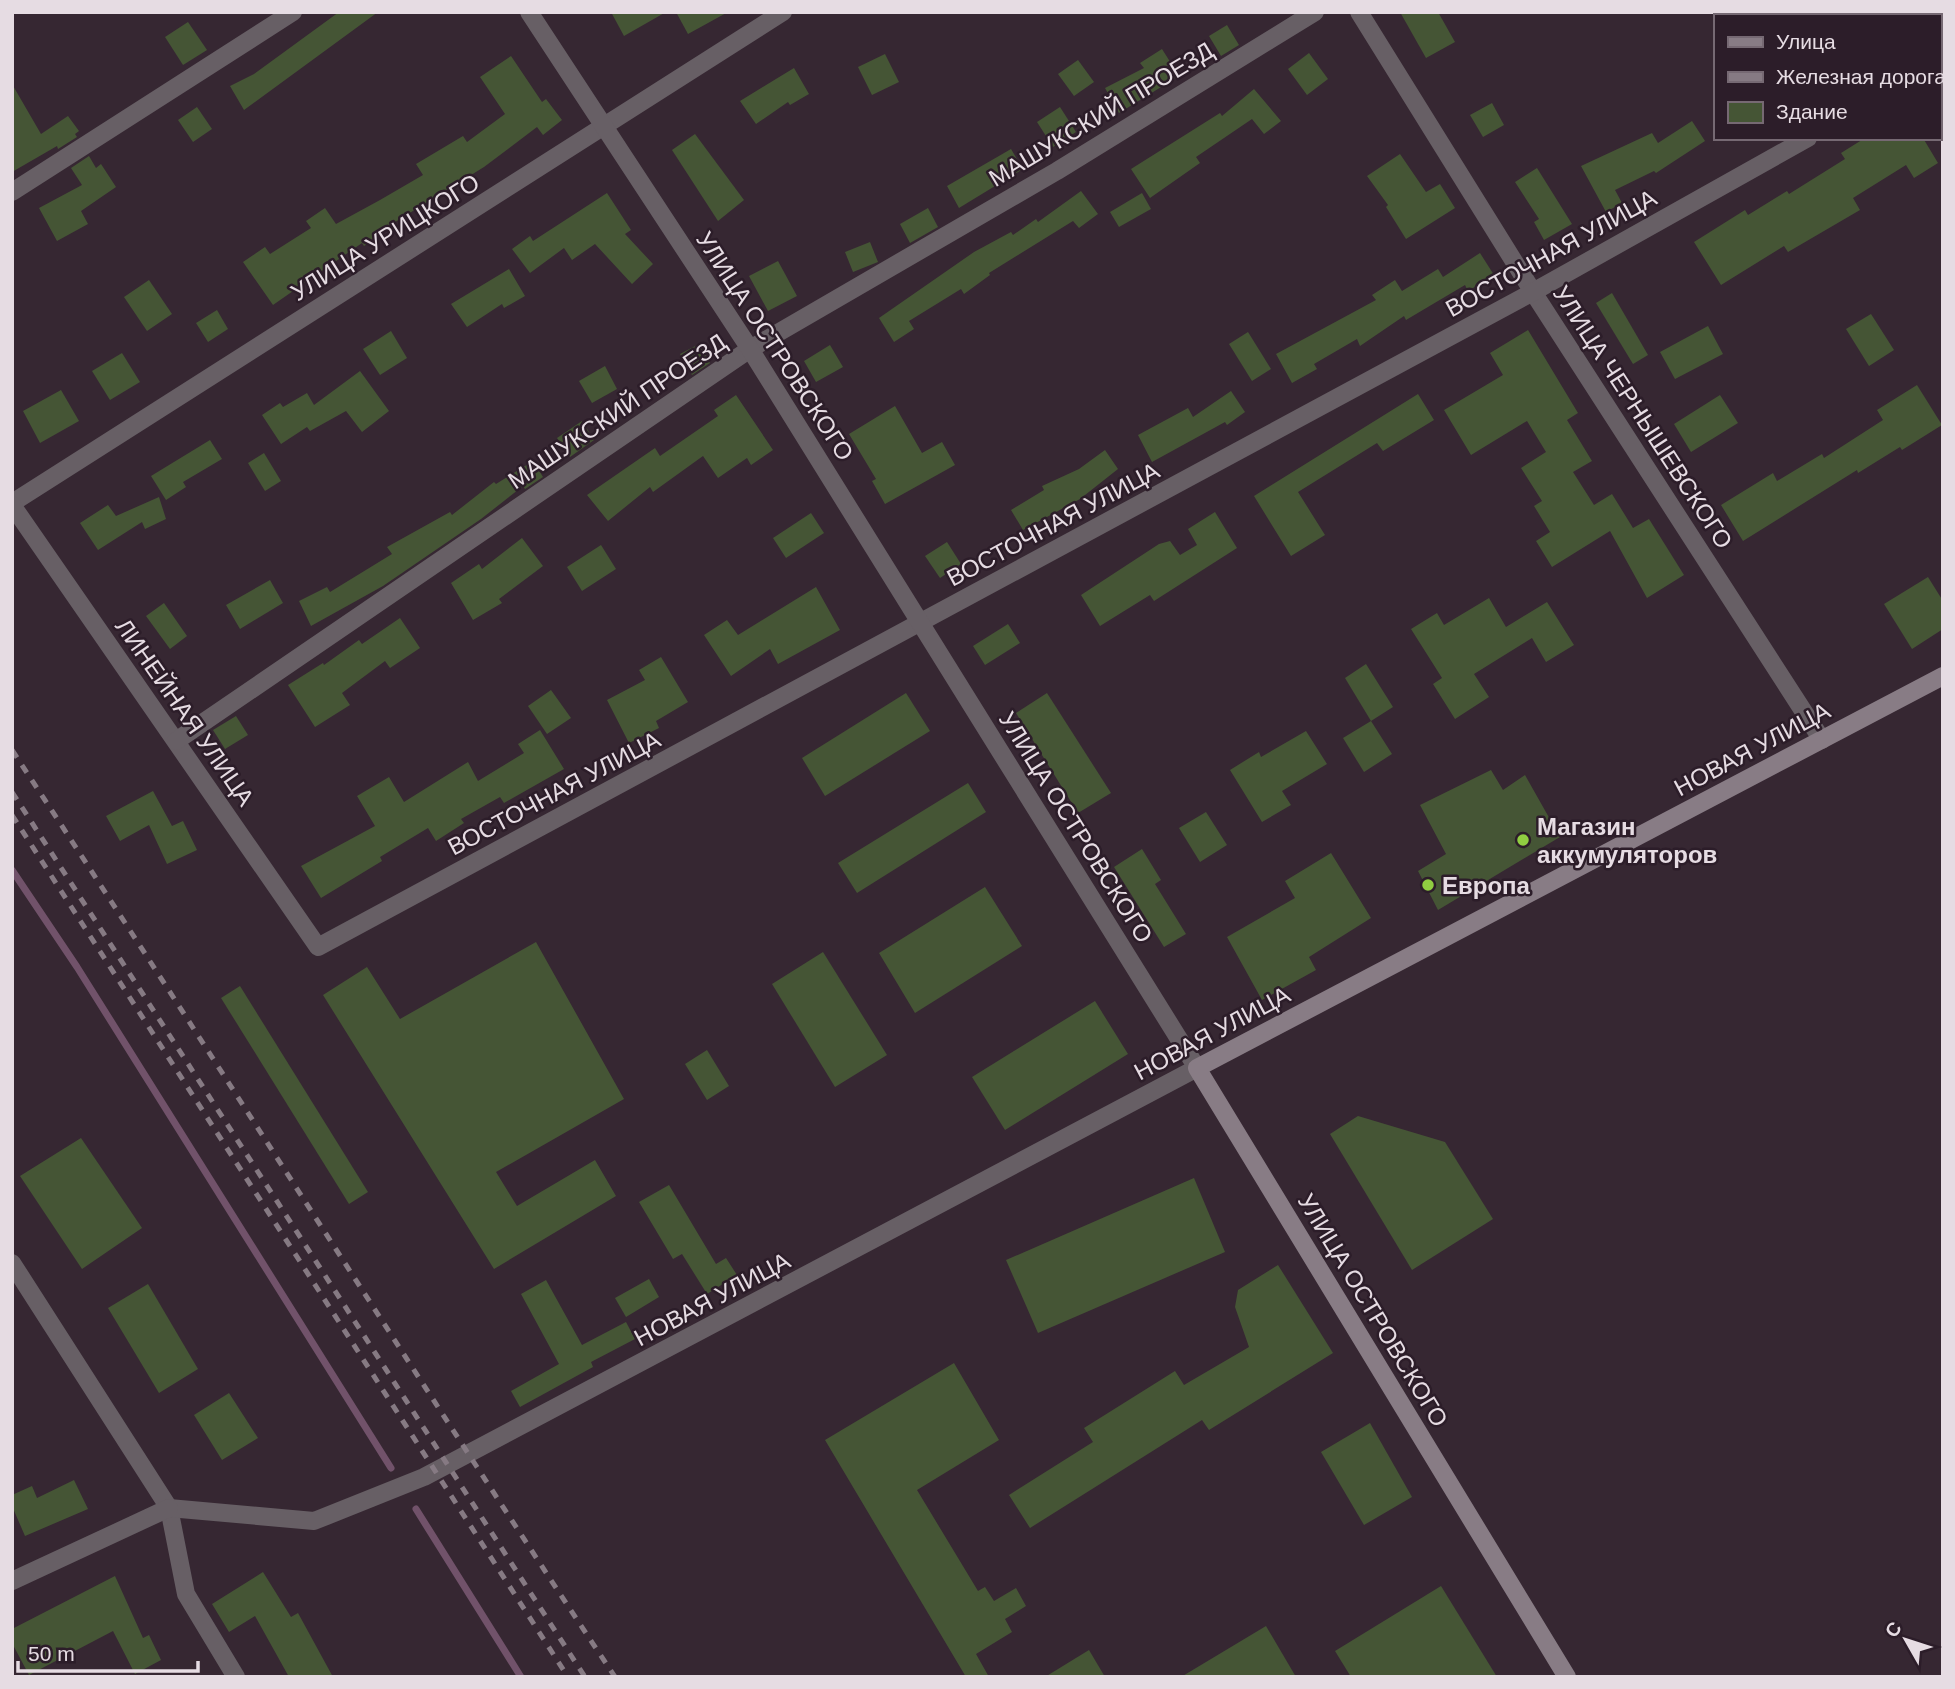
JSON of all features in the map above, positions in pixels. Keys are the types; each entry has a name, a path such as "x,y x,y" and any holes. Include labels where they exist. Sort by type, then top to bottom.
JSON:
{"street":[{"path":"12,192 293,12"},
{"name":"УЛИЦА ОСТРОВСКОГО","path":"529,12 750,349 1197,1068 1567,1677"},
{"name":"УЛИЦА УРИЦКОГО","path":"12,504 783,12"},
{"name":"МАШУКСКИЙ ПРОЕЗД","path":"176,741 750,349 1057,171 1315,12"},
{"name":"УЛИЦА ЧЕРНЫШЕВСКОГО","path":"1359,12 1533,292 1822,740"},
{"name":"ВОСТОЧНАЯ УЛИЦА","path":"318,947 1533,292 1804,140"},
{"name":"ЛИНЕЙНАЯ УЛИЦА","path":"12,504 318,947"},
{"name":"НОВАЯ УЛИЦА","path":"169,1508 314,1521 424,1477 507,1436 1197,1068 1943,676"},
{"path":"12,1263 169,1508 186,1594 236,1677"},
{"path":"12,1581 169,1508"}],"building":[{"path":"339,12 378,12 244,110 230,86 254,74"},
{"path":"611,12 666,12 624,36"},
{"path":"676,12 728,12 688,34"},
{"path":"1400,12 1438,12 1455,42 1426,58"},
{"path":"188,22 207,50 183,65 165,37"},
{"path":"1227,25 1239,45 1221,56 1209,36"},
{"path":"1162,49 1179,76 1119,113 1105,88 1144,68 1140,63"},
{"path":"1309,53 1328,79 1307,95 1288,69"},
{"path":"885,54 899,82 872,95 858,67"},
{"path":"511,56 542,102 546,99 562,120 543,135 537,127 484,167 379,232 381,236 364,246 362,243 273,305 243,262 265,247 270,254 311,228 306,221 325,208 336,224 380,200 423,175 416,164 463,136 467,142 505,114 480,77"},
{"path":"1078,60 1094,82 1074,96 1058,74"},
{"path":"794,68 809,94 790,105 788,102 756,124 740,101"},
{"path":"12,84 41,134 68,116 79,131 75,134 77,137 58,149 57,146 12,172"},
{"path":"1254,89 1281,121 1264,134 1252,119 1196,157 1200,163 1150,198 1131,169 1220,113 1222,116"},
{"path":"1492,103 1504,125 1483,137 1470,115"},
{"path":"197,107 212,129 193,142 178,120"},
{"path":"1060,107 1076,132 1053,147 1037,122"},
{"path":"1692,121 1705,141 1656,173 1654,171 1615,190 1622,203 1606,212 1581,166 1652,133 1658,143"},
{"path":"695,134 744,200 718,221 672,150"},
{"path":"1862,140 1924,140 1938,163 1914,178 1906,165 1853,198 1860,210 1788,252 1784,246 1721,285 1694,242 1745,210 1748,215 1787,191 1789,194 1845,159 1841,153"},
{"path":"1011,149 1023,169 959,208 947,186"},
{"path":"1400,154 1426,192 1440,184 1455,208 1406,239 1386,207 1388,205 1367,176"},
{"path":"89,156 96,168 101,164 116,187 81,211 88,224 57,241 39,208 82,185 71,168"},
{"path":"1537,168 1572,224 1544,240 1534,222 1539,219 1515,182"},
{"path":"1081,191 1098,214 1079,228 1073,221 989,273 990,275 964,294 961,289 909,321 914,329 894,342 879,318 974,252 1011,232 1013,235 1036,219 1038,222"},
{"path":"607,193 631,230 625,234 653,264 632,284 595,244 572,260 564,248 530,273 512,249 530,236 533,241"},
{"path":"1142,193 1151,209 1119,227 1110,212"},
{"path":"928,208 938,227 910,243 900,224"},
{"path":"870,242 878,262 853,272 845,252"},
{"path":"1480,253 1494,275 1468,291 1465,285 1406,320 1404,316 1360,346 1357,339 1314,364 1317,369 1292,383 1276,354 1376,300 1372,295 1395,280 1402,291 1438,269 1443,277"},
{"path":"778,261 797,296 768,311 749,276"},
{"path":"509,269 525,296 504,308 502,304 467,327 451,304"},
{"path":"149,280 172,314 147,331 124,297"},
{"path":"1612,293 1648,355 1633,364 1596,303"},
{"path":"217,310 228,329 208,342 196,323"},
{"path":"1871,314 1894,350 1869,366 1846,329"},
{"path":"1708,326 1723,354 1675,379 1660,352"},
{"path":"1528,330 1578,413 1567,420 1592,461 1573,472 1594,505 1612,494 1633,528 1649,519 1684,575 1647,598 1610,531 1552,567 1536,541 1550,532 1534,506 1542,501 1521,468 1546,452 1527,421 1471,455 1444,410 1503,375 1490,353"},
{"path":"391,331 407,358 380,375 363,349"},
{"path":"1248,332 1271,369 1252,381 1229,344"},
{"path":"699,344 710,363 692,375 680,354"},
{"path":"830,345 843,367 816,382 804,361"},
{"path":"122,353 140,382 110,400 92,371"},
{"path":"605,366 617,389 592,403 579,381"},
{"path":"360,371 389,411 362,432 346,411 310,431 307,427 281,444 262,415 280,403 283,407 307,393 314,405"},
{"path":"1917,385 1942,425 1902,450 1900,447 1858,473 1857,470 1743,541 1721,505 1773,473 1777,481 1822,454 1824,458 1883,420 1877,410"},
{"path":"61,390 79,421 40,443 23,411"},
{"path":"1231,391 1245,412 1227,425 1225,422 1152,462 1138,435 1188,408 1193,417"},
{"path":"1418,394 1434,420 1383,451 1377,443 1298,492 1325,535 1291,556 1254,496"},
{"path":"736,395 773,450 751,465 747,458 718,478 703,456 653,492 650,487 608,521 587,495 655,448 660,456 718,416 714,410"},
{"path":"1720,395 1738,423 1691,452 1674,424"},
{"path":"895,406 922,453 942,442 955,465 885,504 872,481 876,479 849,434"},
{"path":"582,421 594,440 570,457 557,438"},
{"path":"210,440 222,459 183,482 186,487 166,500 151,476"},
{"path":"1105,450 1118,469 1080,499 1023,530 1011,510 1044,490 1042,486 1079,469"},
{"path":"264,453 281,481 265,491 248,463"},
{"path":"533,461 543,477 525,489 523,486 481,519 383,586 311,626 299,601 327,587 330,592 392,554 387,547 450,512 452,515 494,482 496,484"},
{"path":"159,497 166,519 145,529 142,522 98,550 80,523 108,505 116,516"},
{"path":"1215,512 1237,548 1154,601 1150,595 1100,626 1081,595 1159,544 1170,541 1180,555 1197,545 1188,529"},
{"path":"811,513 824,533 786,558 773,538"},
{"path":"522,538 543,566 499,599 502,603 473,620 451,583 479,564 482,569"},
{"path":"947,542 961,564 940,578 925,556"},
{"path":"601,545 616,569 582,591 567,567"},
{"path":"1928,577 1943,601 1943,629 1912,649 1884,604"},
{"path":"270,580 283,603 240,629 226,605"},
{"path":"816,587 840,630 778,664 770,649 731,676 704,635 727,620 738,635"},
{"path":"1489,598 1506,627 1547,602 1574,645 1546,662 1532,638 1474,674 1489,697 1455,719 1433,684 1442,678 1411,629 1437,613 1444,625"},
{"path":"164,603 187,636 170,649 146,616"},
{"path":"400,618 420,648 390,668 385,661 342,693 350,705 315,727 288,685 323,663 324,665 359,640 362,644"},
{"path":"1008,624 1020,643 985,665 973,646"},
{"path":"661,657 688,702 656,721 659,728 629,743 607,700 645,680 639,670"},
{"path":"1366,664 1393,707 1371,721 1345,678"},
{"path":"551,690 571,718 547,734 528,706"},
{"path":"906,693 930,731 825,796 802,758"},
{"path":"1047,693 1111,793 1078,813 1016,713"},
{"path":"236,716 248,735 225,749 213,730"},
{"path":"1371,721 1392,754 1364,772 1343,738"},
{"path":"540,730 564,769 504,803 500,797 461,819 464,823 436,841 428,828 380,857 382,861 321,898 301,866 375,826 357,796 389,777 404,802 468,762 478,781 524,753 518,744"},
{"path":"1306,731 1327,764 1282,791 1291,805 1262,822 1230,770 1259,752 1261,757"},
{"path":"1491,770 1503,790 1525,775 1560,837 1438,910 1418,871 1446,854 1420,805"},
{"path":"968,783 986,812 857,893 838,863"},
{"path":"153,791 172,826 183,821 197,850 167,864 149,825 120,841 106,816"},
{"path":"1206,812 1227,845 1200,862 1179,828"},
{"path":"1142,849 1161,880 1155,884 1186,934 1164,947 1114,867"},
{"path":"1331,853 1371,918 1309,957 1316,970 1262,1000 1227,937 1295,898 1285,881"},
{"path":"985,887 1022,946 915,1013 879,953"},
{"path":"536,942 624,1099 496,1172 517,1206 595,1160 616,1196 494,1269 323,995 367,967 400,1019"},
{"path":"823,952 887,1055 835,1087 772,984"},
{"path":"240,986 368,1192 349,1204 221,998"},
{"path":"1095,1001 1128,1054 1005,1130 972,1077"},
{"path":"707,1050 729,1086 707,1100 685,1064"},
{"path":"1358,1116 1445,1142 1493,1219 1412,1270 1330,1134"},
{"path":"81,1138 142,1228 82,1269 20,1176"},
{"path":"1194,1178 1225,1252 1038,1333 1006,1260"},
{"path":"669,1185 716,1264 726,1258 737,1275 707,1294 682,1254 673,1259 639,1202"},
{"path":"1278,1265 1333,1353 1209,1430 1202,1420 1030,1528 1009,1495 1093,1442 1084,1428 1175,1371 1184,1385 1249,1347 1235,1307 1238,1290"},
{"path":"649,1279 659,1297 626,1317 615,1298"},
{"path":"546,1280 582,1345 626,1322 635,1339 591,1362 593,1367 520,1407 511,1391 559,1364 521,1294"},
{"path":"148,1284 198,1369 159,1393 108,1308"},
{"path":"954,1363 999,1440 917,1490 978,1591 985,1587 994,1601 1016,1588 1026,1606 1005,1619 1012,1632 976,1654 989,1677 966,1677 825,1440"},
{"path":"229,1393 258,1438 222,1460 194,1415"},
{"path":"1370,1423 1412,1497 1364,1525 1321,1452"},
{"path":"74,1480 88,1509 25,1536 12,1506 12,1495 32,1486 37,1498"},
{"path":"263,1572 291,1617 298,1613 333,1677 289,1677 255,1616 229,1632 212,1604"},
{"path":"115,1576 143,1638 149,1635 161,1660 135,1674 113,1631 29,1675 12,1643 12,1629"},
{"path":"1441,1586 1497,1677 1351,1677 1335,1651"},
{"path":"1266,1626 1296,1677 1181,1677"},
{"path":"1089,1650 1105,1677 1045,1677"}],"waterway":[{"path":"12,870 77,967 391,1468"},
{"path":"416,1509 521,1677"}],"railway":[{"path":"12,750 615,1677"},
{"path":"12,792 585,1677"},
{"path":"12,815 568,1677"}],"place":[{"name":"Магазин аккумуляторов","path":"1523,840"},
{"name":"Европа","path":"1428,885"}]}
